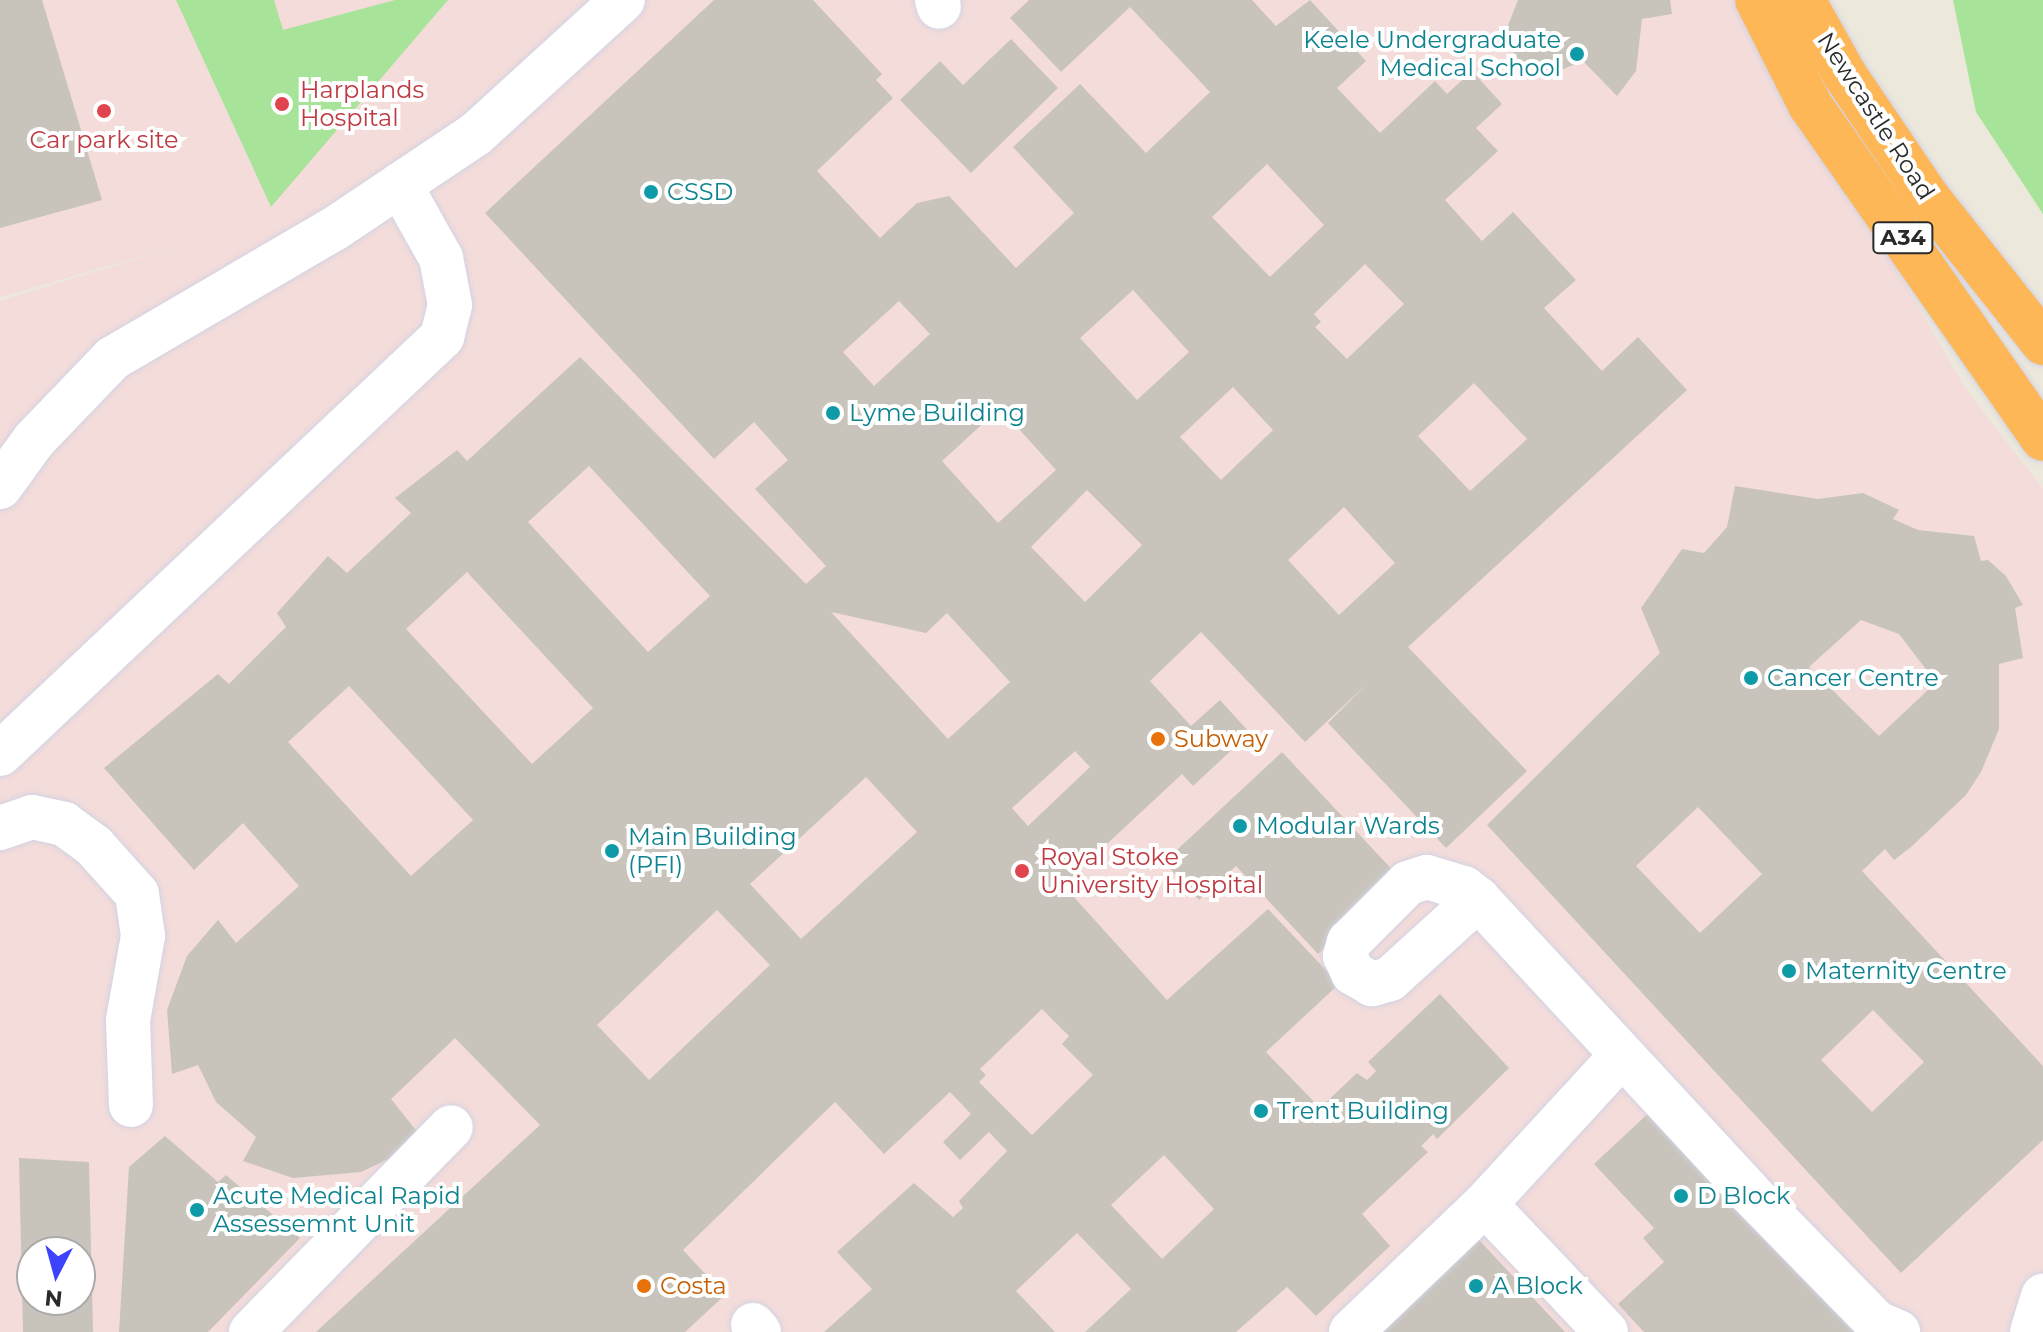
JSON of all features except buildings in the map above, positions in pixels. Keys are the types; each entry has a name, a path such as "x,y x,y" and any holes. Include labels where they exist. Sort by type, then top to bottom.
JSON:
{"highway":[{"name":"Newcastle Road","path":"1757,0 1810,105 2043,439"},
{"name":"Newcastle Road","path":"1811,3 1929,199 2043,343"}],"street":[{"path":"0,487 34,440 113,358 400,185 476,134 623,0"},
{"path":"0,754 442,337 450,305 441,258 400,185"},
{"path":"0,828 32,817 64,824 94,846 137,894 143,936 128,1020 131,1105"},
{"path":"1478,899 1621,1056 1877,1323 1898,1332"},
{"path":"1351,1332 1485,1204 1621,1056"},
{"path":"251,1332 451,1127"},
{"path":"1485,1204 1606,1332"},
{"path":"2032,1332 2043,1296"}],"shaded area":[{"name":"Royal Stoke University Hospital","path":"0,0 1742,0 1965,388 2043,489 2043,1332 0,1332 0,301 182,245 0,297"}],"green space":[{"name":"Harplands Hospital","path":"176,0 274,0 283,30 395,0 448,0 271,207"},
{"path":"1953,0 2043,0 2043,214 1976,112"}],"place":[{"name":"Keele Undergraduate Medical School","path":"1577,54"},
{"name":"Harplands Hospital","path":"282,104"},
{"name":"Car park site","path":"104,111"},
{"name":"CSSD","path":"651,192"},
{"name":"Lyme Building","path":"833,413"},
{"name":"Cancer Centre","path":"1751,678"},
{"name":"Subway","path":"1158,739"},
{"name":"Modular Wards","path":"1240,826"},
{"name":"Main Building (PFI)","path":"612,851"},
{"name":"Royal Stoke University Hospital","path":"1022,871"},
{"name":"Maternity Centre","path":"1789,971"},
{"name":"Trent Building","path":"1261,1111"},
{"name":"D Block","path":"1681,1196"},
{"name":"Acute Medical Rapid Assessemnt Unit","path":"197,1210"},
{"name":"Costa","path":"644,1286"},
{"name":"A Block","path":"1476,1286"}]}
